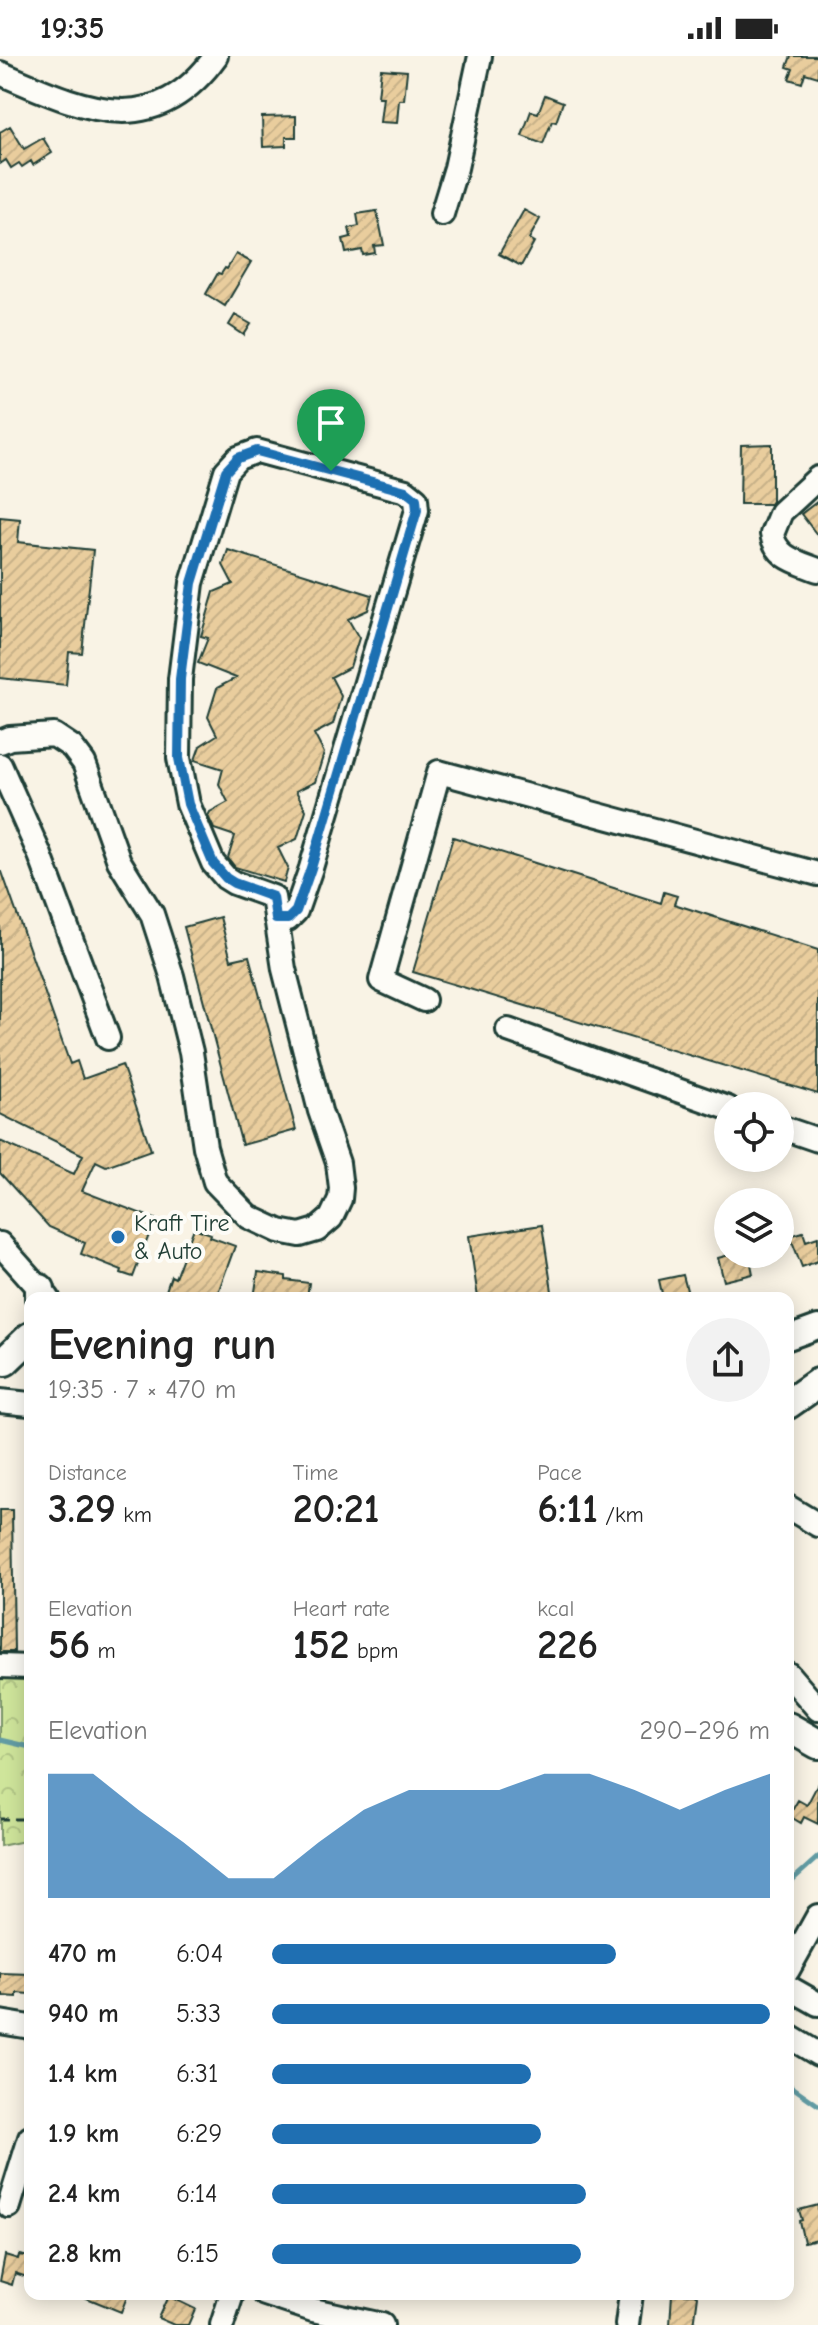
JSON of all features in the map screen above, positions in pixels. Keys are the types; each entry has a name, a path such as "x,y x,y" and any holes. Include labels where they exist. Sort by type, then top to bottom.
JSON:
{"main road":[{"path":"12,1362 24,1345"},
{"path":"794,1400 818,1383"}],"street":[{"path":"0,73 72,103 132,111 155,106 178,95 207,69 216,56"},
{"path":"442,214 456,168 480,56"},
{"path":"0,742 10,738 54,735 72,747 84,763 119,861 152,914 172,976 191,1052 205,1147 215,1182 249,1217 279,1231 300,1235 317,1230 331,1218 340,1199 338,1163 320,1111 284,969 276,919 273,897 234,883 213,863 188,804 179,758 180,679 192,583 226,471 238,458 257,451 406,491 416,499 417,510 308,880 296,911 288,919 276,919"},
{"path":"818,478 781,512 772,534 784,556 818,570"},
{"path":"0,765 40,855 108,1038"},
{"path":"424,1000 381,980 439,772 818,874"},
{"path":"508,1030 714,1103"},
{"path":"794,1132 818,1140"},
{"path":"0,1244 40,1292"},
{"path":"794,1336 818,1327"},
{"path":"0,1401 24,1403"},
{"path":"794,1511 818,1525"},
{"path":"0,1666 24,1667"},
{"path":"794,1689 809,1726"},
{"path":"794,1963 811,1945 818,1916"},
{"path":"794,1990 818,2004"},
{"path":"0,2022 24,2026"},
{"path":"794,2040 818,2054"},
{"path":"13,2207 24,2162"},
{"path":"222,2325 230,2300"},
{"path":"283,2300 382,2325"},
{"path":"627,2325 630,2300"}],"path":[{"path":"0,1819 24,1819"}],"green space":[{"path":"24,1675 24,1841 0,1846 0,1676"}],"building":[{"path":"791,56 818,56 818,77 805,73 802,83 789,79 793,69 787,67"},
{"path":"381,69 407,71 404,100 399,100 397,123 380,122 383,97 378,97"},
{"path":"545,95 563,102 543,144 522,136 531,111 538,113"},
{"path":"296,116 296,137 286,137 286,146 263,147 262,117"},
{"path":"10,126 24,149 43,138 52,153 33,165 31,161 22,167 19,163 11,168 6,160 0,164 0,132"},
{"path":"524,210 540,219 529,239 534,242 521,266 499,254"},
{"path":"377,211 384,245 374,246 375,253 363,255 362,250 346,253 343,239 351,237 349,228 359,226 357,214"},
{"path":"236,254 251,262 225,306 206,294 218,273 227,269"},
{"path":"235,315 251,324 244,335 229,325"},
{"path":"772,444 772,501 770,504 740,504 741,445"},
{"path":"818,501 818,536 801,514"},
{"path":"0,517 20,519 18,542 93,550 82,653 69,652 66,685 0,678"},
{"path":"228,550 372,595 368,610 348,619 359,638 350,667 331,677 341,696 333,724 314,734 324,753 315,782 296,791 306,810 297,839 278,848 288,868 284,882 235,867 228,858 235,836 214,829 208,816 228,802 219,784 223,769 195,760 200,746 217,735 208,717 217,688 236,678 198,663 208,638 201,636 214,592 233,584 223,565"},
{"path":"453,837 661,903 664,892 677,896 674,904 818,950 818,1094 413,972"},
{"path":"0,872 70,1064 77,1061 83,1079 122,1065 151,1150 106,1166 96,1161 82,1191 155,1219 133,1277 81,1254 85,1243 49,1227 0,1173 0,1141 74,1174 83,1155 0,1114"},
{"path":"220,917 231,960 249,956 296,1130 242,1145 184,927"},
{"path":"542,1225 552,1292 477,1292 469,1236"},
{"path":"194,1228 235,1246 218,1292 166,1292 171,1276 175,1278"},
{"path":"803,1232 806,1241 818,1237 818,1261 802,1267 794,1246 794,1235"},
{"path":"721,1268 752,1268 753,1274 724,1281"},
{"path":"258,1272 309,1283 308,1292 255,1292"},
{"path":"683,1275 687,1292 662,1292 659,1280"},
{"path":"0,1510 12,1510 14,1652 0,1652"},
{"path":"818,1784 818,1824 804,1817 801,1823 794,1819 794,1807 798,1800 807,1805"},
{"path":"0,1973 24,1974 24,1994 17,1993 17,1997 0,1994"},
{"path":"818,2205 818,2239 804,2242 799,2210"},
{"path":"5,2255 18,2259 19,2255 24,2256 24,2276 15,2273 12,2285 0,2281"},
{"path":"92,2300 126,2300 121,2312"},
{"path":"166,2300 176,2300 195,2309 188,2325 174,2325 158,2318"},
{"path":"672,2300 697,2300 694,2325 670,2325"}],"waterway":[{"path":"0,1740 24,1746"},
{"path":"794,1879 818,1857"},
{"path":"794,2088 818,2105"}],"place":[{"name":"Kraft Tire & Auto","path":"118,1237"}],"route":[{"path":"257,451 331,471 406,491 416,499 417,510 300,902 288,919 276,919 273,897 234,883 213,863 188,804 179,758 180,679 192,583 226,471 238,458 257,451"}]}
